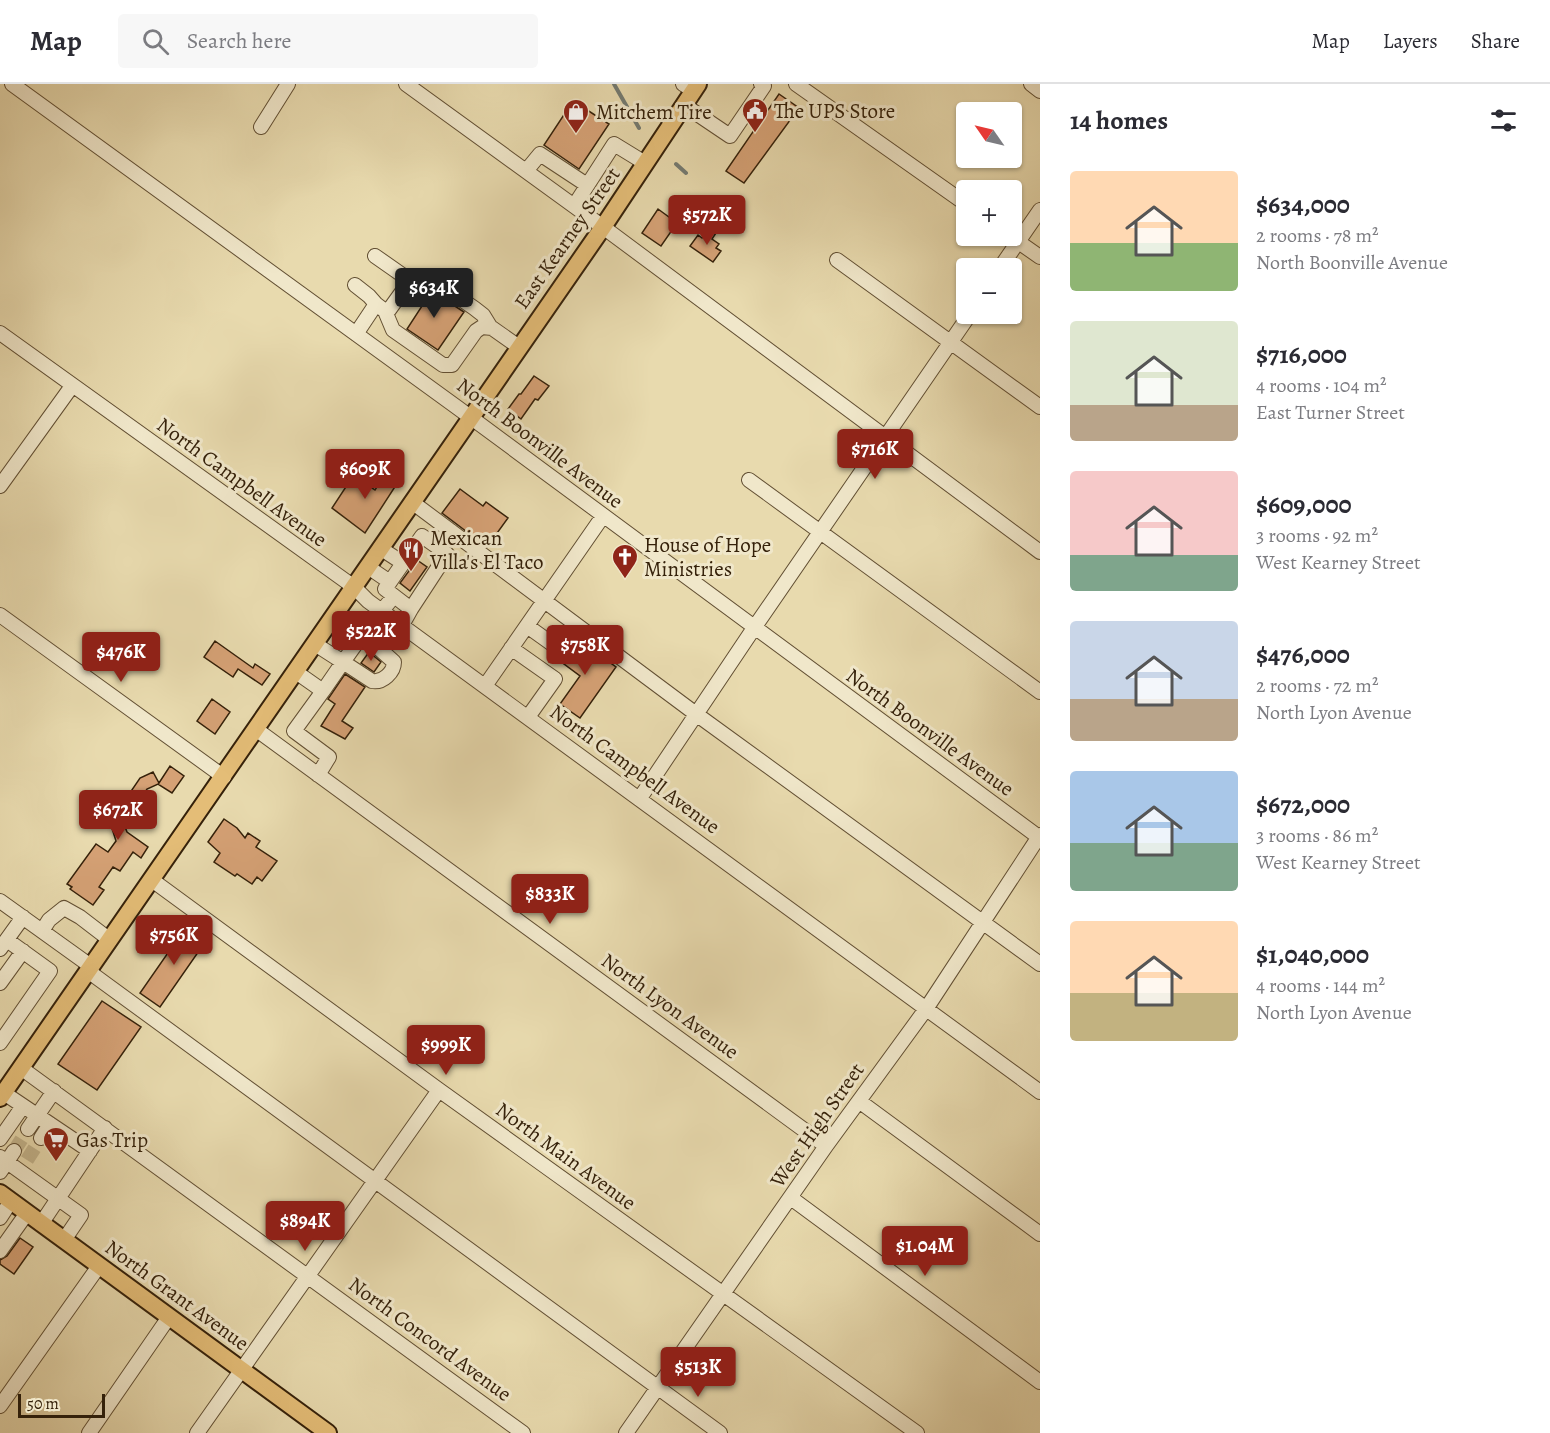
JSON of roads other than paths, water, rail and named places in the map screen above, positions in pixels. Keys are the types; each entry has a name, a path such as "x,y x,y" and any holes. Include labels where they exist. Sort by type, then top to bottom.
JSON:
{"main road":[{"name":"East Kearney Street","path":"2,1095 257,730 470,417 603,227 684,105 692,86"},
{"name":"North Grant Avenue","path":"6,1197 328,1433"}],"street":[{"name":"North Boonville Avenue","path":"12,84 470,417 1039,837"},
{"path":"261,127 288,84"},
{"path":"406,84 603,227 1040,552"},
{"path":"684,105 730,136 764,86 761,84"},
{"path":"796,84 956,197"},
{"path":"1031,84 1040,91"},
{"path":"574,206 614,144 645,164"},
{"path":"526,171 540,154 587,185"},
{"path":"1022,230 1040,210"},
{"path":"1022,245 1040,257"},
{"path":"356,334 380,307 393,307 407,285 405,277 375,256"},
{"path":"837,260 1040,407"},
{"path":"407,280 428,278 436,282 483,315 491,328 519,347"},
{"path":"355,285 380,307 393,330 443,365 453,365 476,331 482,327 491,328"},
{"path":"640,798 963,324"},
{"name":"North Campbell Avenue","path":"0,333 354,587 402,625 1040,1092"},
{"path":"0,486 72,386"},
{"path":"749,480 1040,692"},
{"path":"412,502 696,714 1040,964"},
{"path":"485,686 603,516"},
{"path":"439,548 451,531"},
{"path":"402,625 447,554 422,536 385,589 411,609"},
{"path":"380,548 403,564"},
{"path":"368,567 390,582"},
{"path":"318,775 329,757 294,731 363,634 394,596"},
{"path":"315,644 372,681 378,682 386,678 394,667 394,662 390,657 336,614"},
{"path":"0,615 224,777"},
{"path":"526,626 555,646"},
{"path":"511,648 555,679 528,717"},
{"path":"296,672 323,691"},
{"name":"North Lyon Avenue","path":"257,730 826,1146"},
{"name":"West High Street","path":"626,1433 826,1146 926,1009 1039,837"},
{"name":"North Main Avenue","path":"152,880 439,1090 916,1433"},
{"path":"0,901 720,1433"},
{"path":"42,931 49,921 64,908 110,940"},
{"path":"0,1044 50,971 23,951 3,945 23,917"},
{"path":"2,978 23,951"},
{"name":"North Concord Avenue","path":"21,1068 523,1433"},
{"path":"197,1433 439,1090"},
{"path":"28,1129 54,1091"},
{"path":"2,1095 23,1106 90,1151"},
{"path":"859,1101 1040,1234"},
{"path":"0,1139 23,1106"},
{"path":"41,1138 50,1124"},
{"path":"41,1224 105,1128"},
{"path":"5,1160 23,1165 58,1199 81,1215 64,1240"},
{"path":"0,1218 6,1197"},
{"path":"791,1198 1040,1382"},
{"path":"2,1246 27,1213"},
{"path":"0,1406 99,1266"},
{"path":"88,1433 169,1317"}],"waterway":[{"path":"614,84 639,128"},
{"path":"676,164 686,173"}],"tunnel":[{"path":"14,1151 28,1129"},
{"path":"27,1160 41,1138"}],"place":[{"name":"The UPS Store","path":"755,134"},
{"name":"Mitchem Tire","path":"576,135"},
{"name":"Mexican Villa's El Taco","path":"411,573"},
{"name":"House of Hope Ministries","path":"625,580"},
{"name":"Gas Trip","path":"56,1163"}]}
